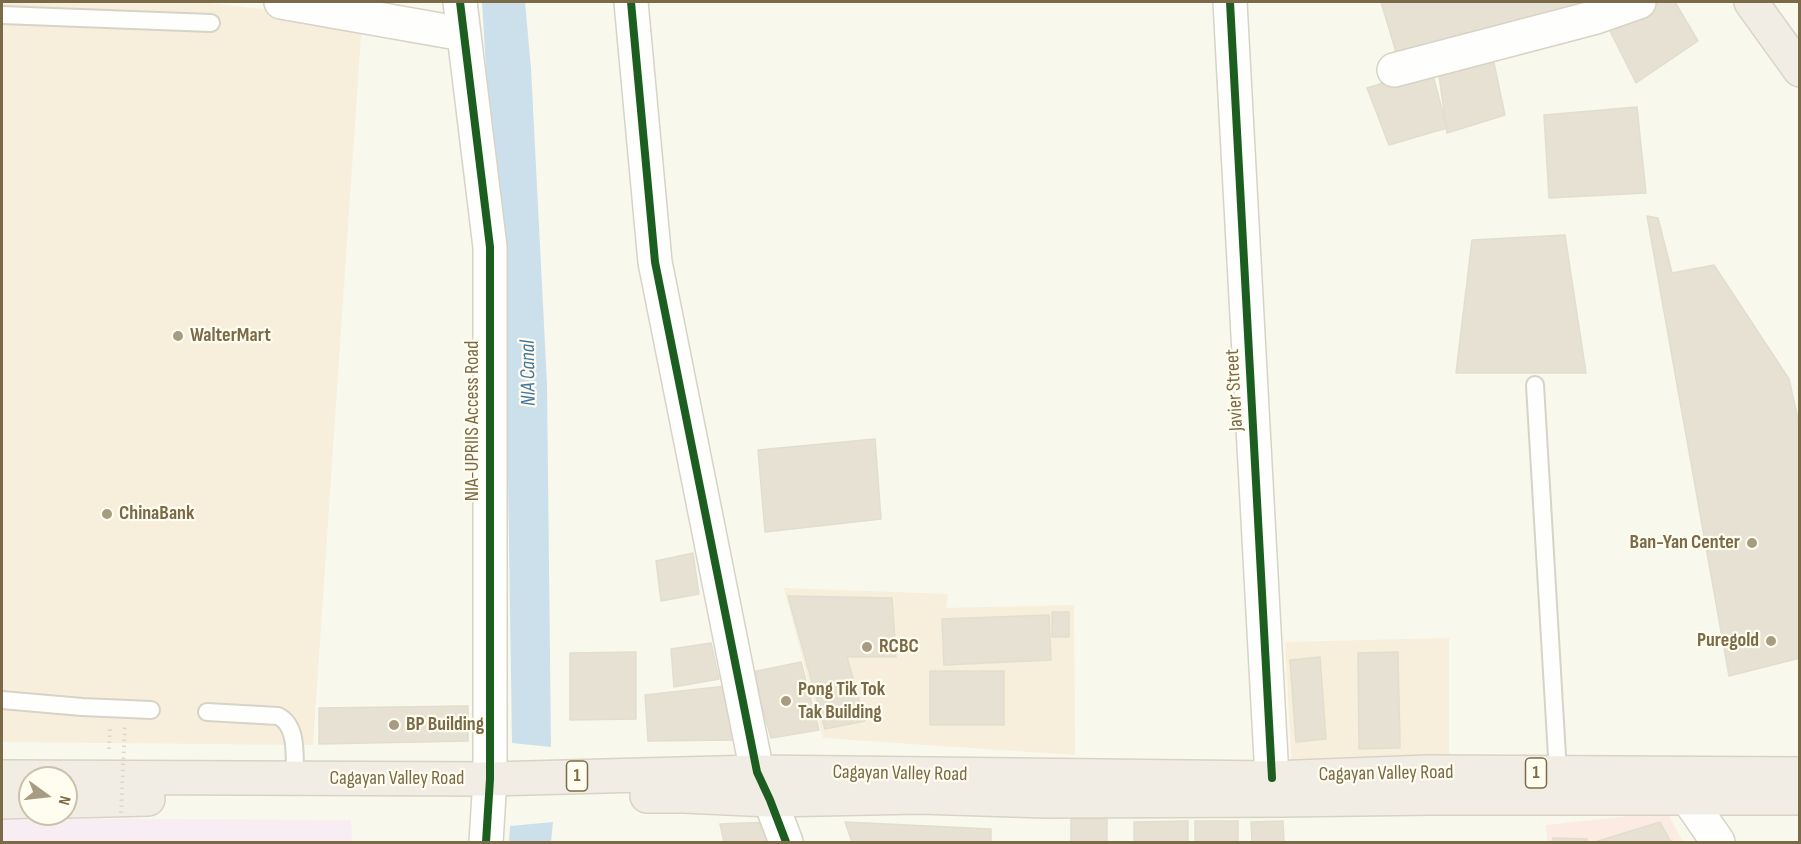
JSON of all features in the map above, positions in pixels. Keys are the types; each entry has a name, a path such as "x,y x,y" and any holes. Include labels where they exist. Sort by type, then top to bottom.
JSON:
{"highway":[{"path":"1751,2 1800,70"},
{"name":"Cagayan Valley Road","path":"2,777 295,779 684,796 763,786 1272,778 1428,772 1558,773 1800,798"},
{"name":"Cagayan Valley Road","path":"763,786 920,797 1045,801 1678,786 1800,774"},
{"name":"Cagayan Valley Road","path":"78,801 490,789"},
{"path":"2,802 18,801"}],"street":[{"path":"281,2 463,34"},
{"name":"NIA-UPRIIS Access Road","path":"460,2 490,247 490,789 486,843"},
{"path":"631,2 655,262 763,786 786,843"},
{"name":"Javier Street","path":"1230,2 1272,778"},
{"path":"1394,70 1596,17 1639,2"},
{"path":"1678,786 1718,843"}],"lane":[{"path":"2,15 212,23"},
{"path":"1535,384 1558,773"},
{"path":"2,700 151,710"},
{"path":"207,712 278,716 286,720 292,730 295,779"}],"path":[{"path":"109,757 110,724 125,725 122,813"}],"shaded area":[{"path":"2,2 198,2 362,20 313,745 2,742"},
{"path":"784,588 948,594 946,608 1074,605 1075,755 823,738"},
{"path":"1449,638 1449,762 1292,770 1285,642"},
{"path":"1667,812 1683,842 1547,842 1546,825"},
{"path":"2,818 18,818 18,826 78,826 78,818 351,820 352,842 2,842"}],"water":[{"name":"NIA Canal","path":"482,2 525,2 531,68 547,384 551,747 512,743 507,411"},
{"path":"553,822 551,842 509,842 510,826"}],"building":[{"path":"1381,2 1590,2 1591,8 1399,62"},
{"path":"1657,2 1675,2 1698,41 1636,83 1608,27"},
{"path":"1492,54 1505,115 1447,133 1438,68"},
{"path":"1431,68 1447,128 1389,145 1367,88"},
{"path":"1637,107 1646,193 1549,198 1544,115"},
{"name":"Ban-Yan Center","path":"1647,216 1658,218 1672,273 1714,265 1789,379 1800,428 1800,658 1729,676"},
{"path":"1565,235 1586,373 1456,373 1472,240"},
{"path":"875,439 881,519 765,532 758,450"},
{"path":"693,553 699,594 661,601 656,561"},
{"path":"788,596 892,598 896,657 847,657 865,721 825,729"},
{"path":"1052,612 1069,612 1069,637 1052,637"},
{"path":"1049,615 1051,660 944,665 942,619"},
{"path":"711,643 719,679 674,687 671,649"},
{"path":"636,652 636,719 570,720 570,653"},
{"path":"1398,652 1400,748 1359,749 1358,653"},
{"path":"1320,657 1326,739 1296,742 1290,660"},
{"name":"Pong Tik Tok Tak Building","path":"801,662 819,730 771,738 752,672"},
{"path":"930,671 1004,671 1004,725 930,725"},
{"path":"726,686 737,740 648,741 645,695"},
{"name":"BP Building","path":"468,706 468,741 319,744 319,708"},
{"path":"1071,819 1107,819 1107,842 1071,842"},
{"path":"1188,821 1188,842 1134,842 1134,822"},
{"path":"1195,821 1238,821 1238,842 1195,842"},
{"path":"1283,821 1284,842 1252,842 1251,822"},
{"path":"773,822 779,842 724,842 720,824"},
{"path":"845,822 991,829 991,842 852,842"},
{"path":"1660,822 1671,842 1595,842"},
{"path":"1553,838 1587,839 1588,842 1553,842"}],"cycle path":[{"path":"460,2 490,247 490,779 486,842"},
{"path":"631,2 655,262 757,772 786,842"},
{"path":"1230,2 1272,778"}],"place":[{"name":"WalterMart","path":"178,336"},
{"name":"ChinaBank","path":"107,514"},
{"name":"Ban-Yan Center","path":"1752,543"},
{"name":"Puregold","path":"1771,641"},
{"name":"RCBC","path":"867,647"},
{"name":"Pong Tik Tok Tak Building","path":"786,701"},
{"name":"BP Building","path":"394,725"}]}
